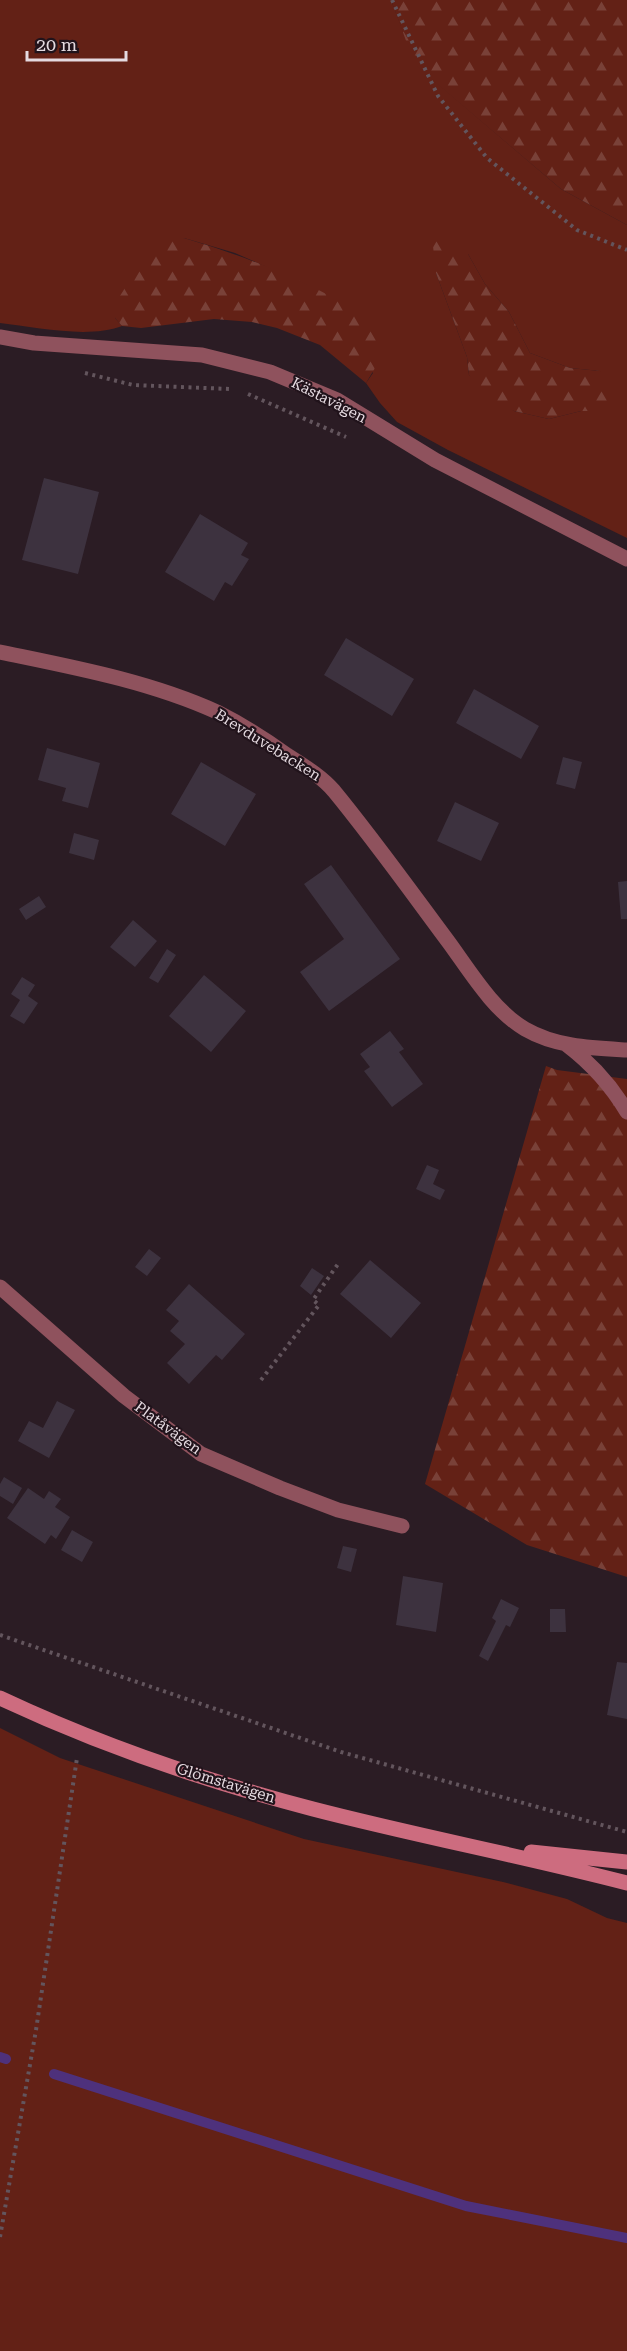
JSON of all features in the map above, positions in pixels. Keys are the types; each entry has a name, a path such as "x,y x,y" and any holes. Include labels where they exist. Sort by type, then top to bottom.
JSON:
{"main road":[{"name":"Glömstavägen","path":"0,1698 80,1734 212,1780 313,1809 627,1883"},
{"name":"Glömstavägen","path":"460,1844 627,1862"}],"street":[{"name":"Kästavägen","path":"0,337 34,343 202,355 270,372 337,400 435,460 627,559"},
{"name":"Brevduvebacken","path":"0,652 125,681 215,712 280,749 323,779 355,817 495,1002 525,1029 549,1041 627,1050"},
{"name":"Brevduvebacken","path":"565,1043 589,1062 609,1084 627,1112"},
{"name":"Platåvägen","path":"0,1287 124,1395 201,1454 250,1476 338,1510 402,1526"}],"path":[{"path":"392,0 438,96 487,158 577,230 627,250"},
{"path":"77,371 133,385 239,390 354,440"},
{"path":"261,1380 319,1305 313,1300 338,1264"},
{"path":"0,1635 341,1752 627,1833"},
{"path":"0,2237 36,2030 80,1734"}],"green space":[{"path":"0,0 391,0 416,65 561,189 627,225 627,538 448,450 397,422 366,383 373,373 307,285 235,253 184,238 115,318 122,326 94,332 78,332 0,323","holes":["468,254 485,284 509,312 530,353 570,368 600,371 602,411 581,411 549,419 514,411 469,375 467,357 436,273"]},
{"path":"391,0 627,0 627,225 561,189 415,65"},
{"path":"438,235 468,254 485,284 509,312 530,353 570,368 600,371 613,389 602,411 581,411 549,419 514,411 487,399 469,375 467,357 436,273 433,246"},
{"path":"184,238 285,274 334,298 380,326 378,363 366,383 320,345 277,328 252,322 214,319 141,328 122,326 115,318 118,299 139,266 159,244"},
{"path":"546,1066 557,1070 627,1079 627,1577 527,1545 425,1484"},
{"path":"0,1728 60,1758 304,1839 503,1882 567,1899 607,1918 627,1923 627,2351 0,2351"}],"building":[{"path":"44,478 99,492 78,574 22,560"},
{"path":"200,514 248,543 241,555 249,559 232,586 225,582 214,601 165,572"},
{"path":"346,638 414,679 392,716 324,675"},
{"path":"474,689 539,726 521,759 456,723"},
{"path":"47,748 100,763 88,808 62,801 66,788 38,780"},
{"path":"563,757 582,762 575,789 556,784"},
{"path":"201,762 256,794 225,846 171,814"},
{"path":"455,802 499,823 481,861 437,841"},
{"path":"74,833 99,840 94,860 69,853"},
{"path":"331,865 400,959 329,1011 300,972 344,939 304,884"},
{"path":"627,881 627,919 621,919 618,882"},
{"path":"39,896 46,907 26,920 19,909"},
{"path":"133,920 157,941 135,967 110,947"},
{"path":"167,949 176,955 158,983 149,978"},
{"path":"204,975 246,1011 211,1052 169,1016"},
{"path":"22,977 35,985 28,996 38,1003 24,1024 10,1016 20,1000 11,994"},
{"path":"390,1031 404,1049 399,1052 423,1084 392,1107 364,1071 370,1067 360,1054"},
{"path":"427,1165 439,1170 433,1184 445,1190 440,1200 416,1189"},
{"path":"149,1249 161,1258 147,1276 135,1267"},
{"path":"370,1260 421,1303 391,1338 340,1294"},
{"path":"312,1268 324,1276 311,1295 300,1286"},
{"path":"189,1284 245,1334 222,1360 216,1355 189,1384 167,1363 185,1344 170,1331 179,1321 166,1310"},
{"path":"57,1401 75,1410 49,1458 18,1441 29,1421 43,1428"},
{"path":"4,1477 22,1488 13,1504 0,1496 0,1484"},
{"path":"28,1488 44,1499 49,1491 61,1499 55,1507 70,1517 56,1539 51,1535 45,1544 7,1518"},
{"path":"72,1530 93,1542 82,1562 61,1550"},
{"path":"343,1546 357,1549 351,1572 337,1568"},
{"path":"403,1576 443,1583 436,1632 396,1625"},
{"path":"501,1599 519,1608 510,1627 506,1625 488,1661 479,1656 496,1621 492,1618"},
{"path":"550,1609 565,1609 566,1632 550,1632"},
{"path":"617,1662 627,1663 627,1719 607,1715"}],"waterway":[{"path":"0,2057 6,2059"},
{"path":"54,2074 466,2206 627,2238"}]}
